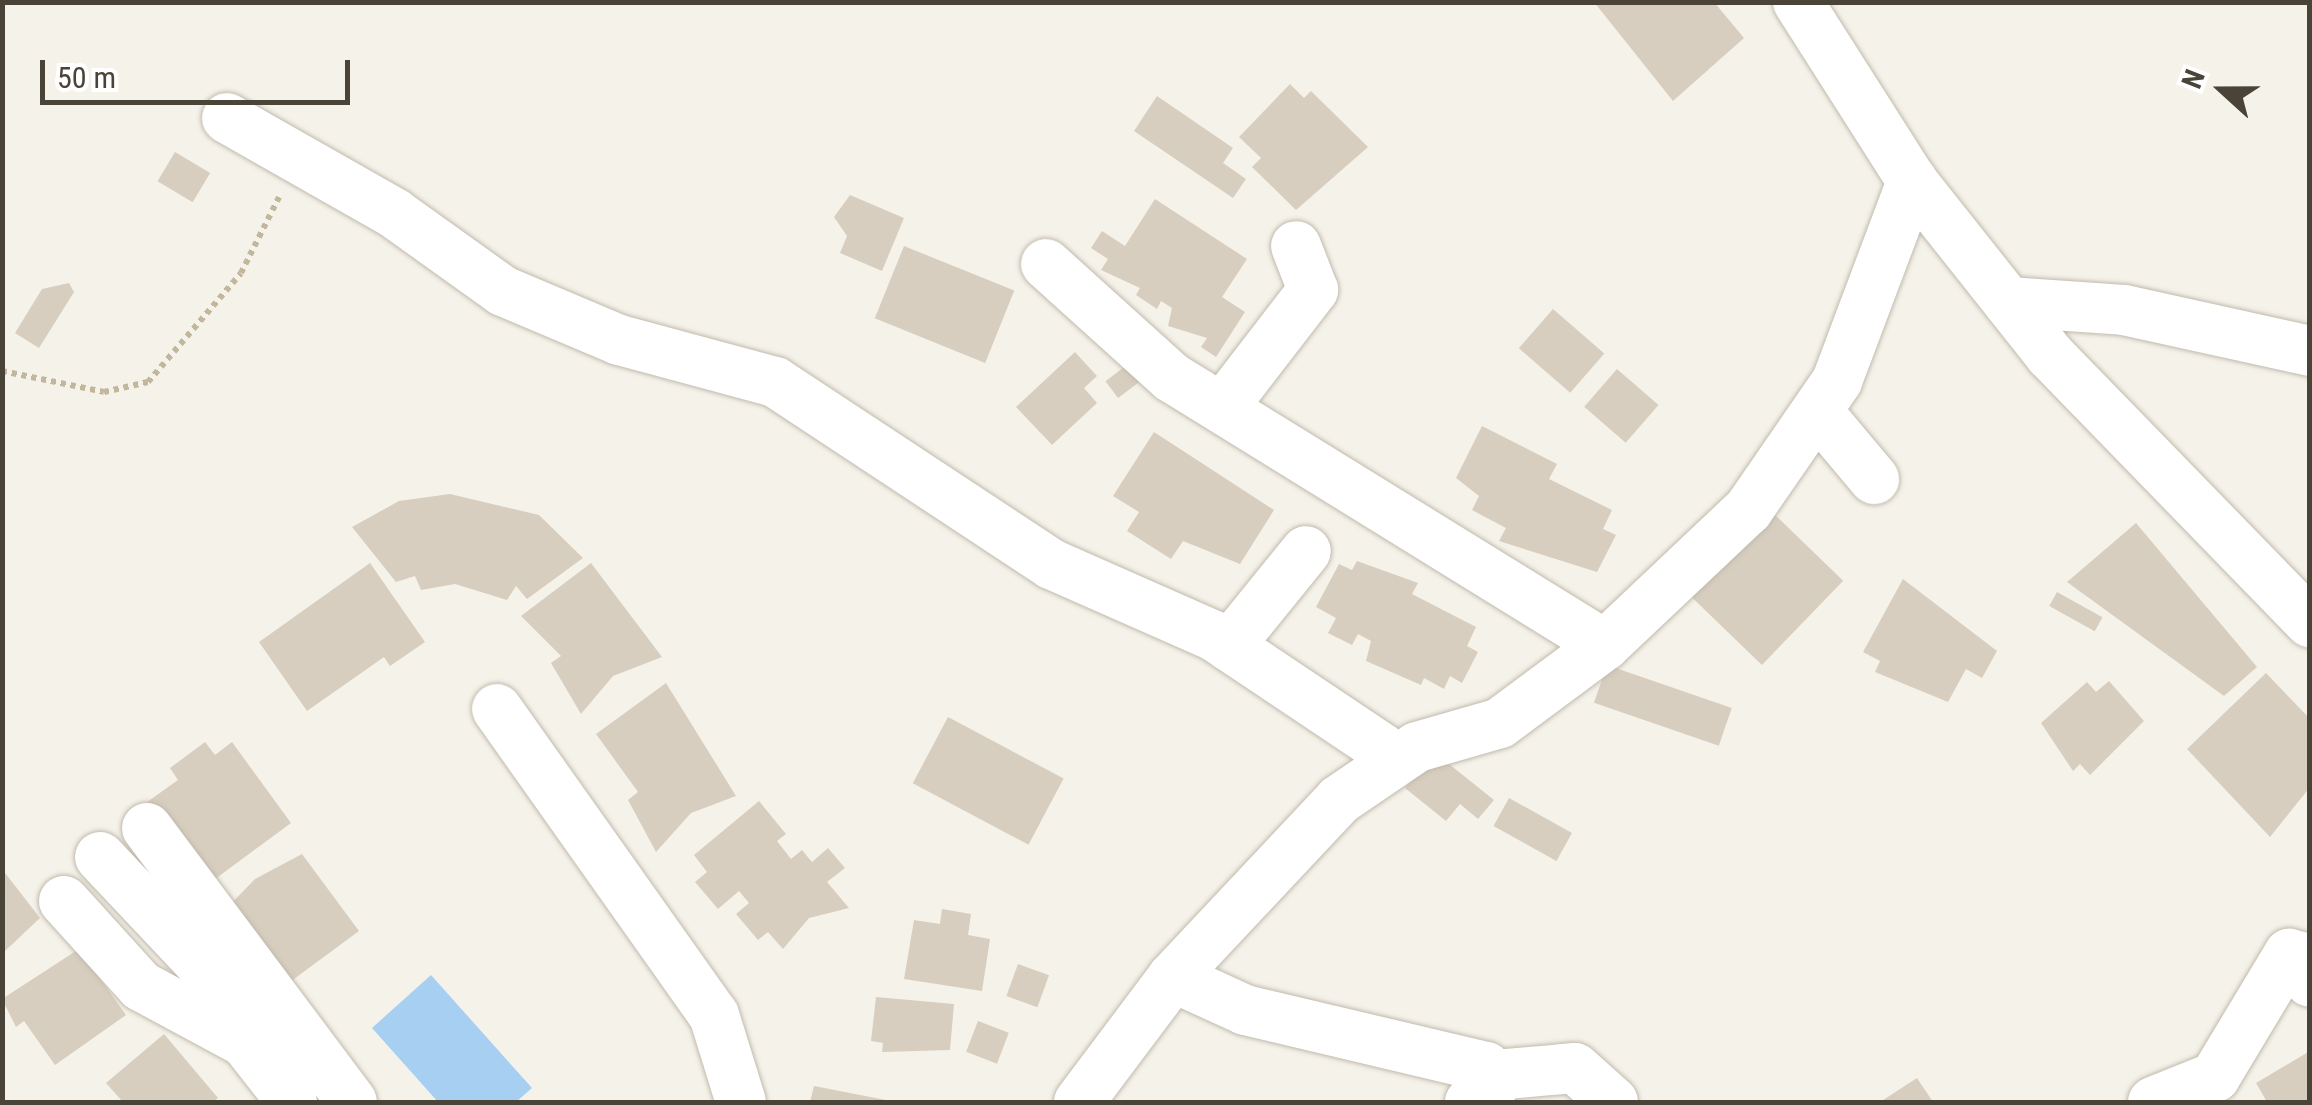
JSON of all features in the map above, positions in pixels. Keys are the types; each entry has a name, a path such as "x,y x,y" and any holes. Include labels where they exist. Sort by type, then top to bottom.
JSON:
{"street":[{"path":"1798,2 1912,180 2008,302 2310,622"},
{"path":"227,118 300,156 504,291 619,340 775,382 1051,564 1229,646 1398,759"},
{"path":"1079,1102 1173,977 1339,800 1398,759 1500,722 1604,645 1748,510 1817,411 1867,314 1912,180"},
{"path":"1226,404 1314,290 1296,246"},
{"path":"1046,264 1172,377 1226,404 1604,645"},
{"path":"2008,302 2124,310 2310,351"},
{"path":"1817,411 1874,480"},
{"path":"1229,646 1306,551"},
{"path":"497,709 714,1014 741,1102"},
{"path":"147,828 352,1102"},
{"path":"100,857 214,978 240,1014 245,1042"},
{"path":"64,902 141,986 245,1042 292,1102"},
{"path":"2154,1102 2216,1077 2289,954 2306,958 2310,982"},
{"path":"1173,977 1245,1010 1482,1089 1575,1068 1613,1102"}],"path":[{"path":"2,371 104,392 132,389 166,368 240,273 300,156"}],"water":[{"path":"431,975 532,1088 516,1102 438,1102 372,1028"}],"building":[{"path":"1594,2 1714,2 1744,38 1673,101"},
{"path":"1290,84 1304,98 1311,91 1368,147 1296,210 1252,167 1261,158 1239,137"},
{"path":"1157,96 1233,148 1223,163 1246,179 1233,198 1134,131"},
{"path":"175,152 210,173 193,202 157,181"},
{"path":"850,195 904,218 882,271 840,253 847,236 834,217"},
{"path":"1155,199 1247,259 1222,297 1245,312 1216,357 1201,347 1207,338 1168,326 1172,308 1161,301 1157,309 1136,295 1140,288 1101,270 1108,259 1091,248 1102,231 1125,246"},
{"path":"904,246 1014,291 985,363 875,318"},
{"path":"69,283 74,292 39,348 15,333 42,289"},
{"path":"1553,309 1604,354 1570,393 1519,348"},
{"path":"1075,352 1097,376 1084,388 1097,403 1052,445 1016,407"},
{"path":"1127,365 1140,382 1118,398 1105,381"},
{"path":"1617,369 1659,405 1626,443 1584,407"},
{"path":"1482,426 1557,464 1549,479 1612,510 1603,529 1616,535 1597,572 1499,541 1506,528 1472,510 1479,496 1456,478"},
{"path":"1154,432 1274,510 1240,564 1183,541 1171,559 1127,531 1139,512 1113,496"},
{"path":"450,494 539,515 583,558 527,599 516,586 507,600 455,584 421,590 415,576 396,582 352,527 399,501"},
{"path":"1772,512 1843,581 1762,665 1691,596"},
{"path":"2136,523 2257,667 2224,696 2067,582"},
{"path":"1357,561 1418,583 1412,594 1476,627 1467,646 1478,652 1462,683 1450,676 1444,689 1424,678 1421,685 1366,661 1371,641 1358,634 1352,645 1328,633 1336,618 1316,607 1339,564 1352,570"},
{"path":"370,563 425,642 390,666 384,657 307,711 259,642"},
{"path":"591,563 662,657 613,676 581,714 551,663 561,656 521,616"},
{"path":"1903,579 1997,651 1982,678 1966,669 1948,702 1875,672 1880,661 1863,652"},
{"path":"2057,592 2102,617 2095,631 2049,606"},
{"path":"1607,665 1732,708 1719,746 1594,703"},
{"path":"2266,673 2310,719 2310,787 2270,837 2187,749"},
{"path":"2109,681 2144,721 2090,775 2080,764 2073,771 2041,723 2087,682 2096,692"},
{"path":"666,683 736,796 691,813 656,852 628,800 638,792 596,734"},
{"path":"948,717 1064,779 1028,845 913,783"},
{"path":"205,742 215,755 232,742 291,823 207,885 147,802 178,780 170,768"},
{"path":"1434,752 1494,800 1478,819 1460,804 1446,821 1405,788"},
{"path":"1509,798 1572,833 1556,861 1493,826"},
{"path":"759,801 786,834 777,841 791,859 802,850 812,862 828,848 845,868 827,882 849,908 809,918 783,949 768,932 758,940 736,914 749,903 739,891 718,909 695,882 707,872 694,855"},
{"path":"302,854 359,931 279,990 222,913 255,879"},
{"path":"2,869 40,918 5,951 2,948"},
{"path":"942,909 971,914 968,935 990,939 982,991 904,979 914,920 940,924"},
{"path":"79,949 126,1015 55,1065 24,1021 16,1027 2,999"},
{"path":"1018,964 1049,975 1037,1007 1006,996"},
{"path":"876,997 954,1004 950,1050 882,1052 883,1043 871,1041"},
{"path":"978,1021 1009,1033 997,1064 966,1052"},
{"path":"164,1034 218,1098 213,1102 123,1102 106,1083"},
{"path":"2310,1051 2310,1102 2267,1102 2256,1083"},
{"path":"1917,1078 1933,1102 1880,1102"},
{"path":"814,1086 891,1101 810,1102"}]}
